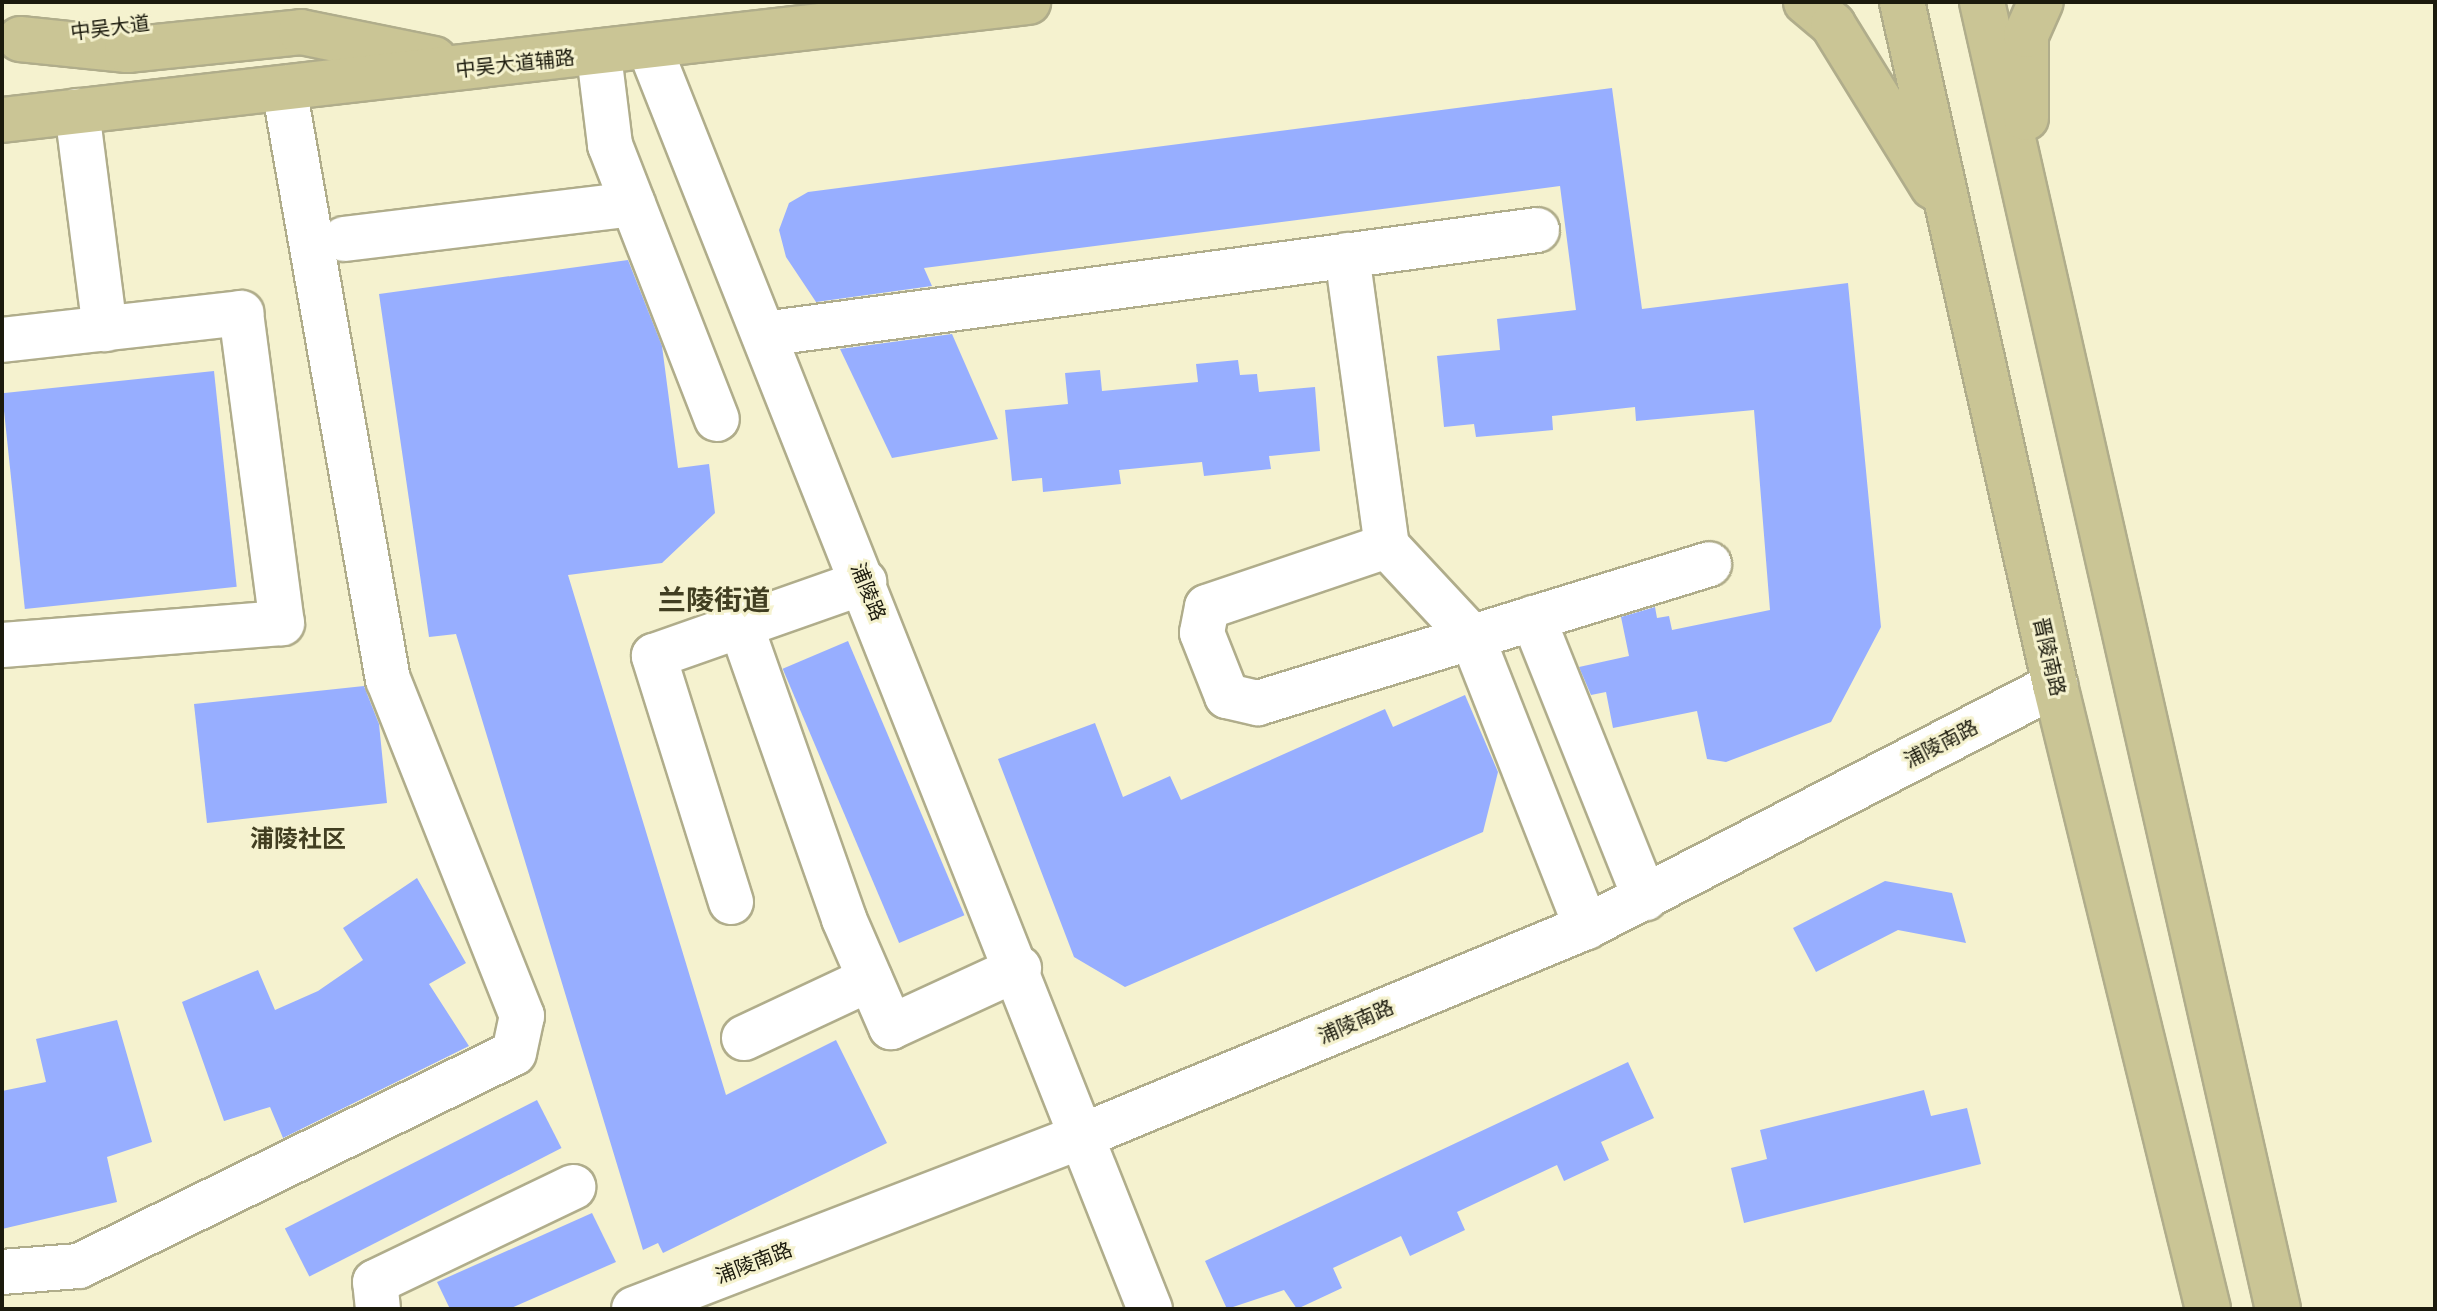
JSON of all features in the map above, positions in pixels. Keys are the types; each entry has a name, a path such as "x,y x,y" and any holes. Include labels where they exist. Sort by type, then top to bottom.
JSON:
{"main road":[{"name":"中吴大道","path":"11,40 313,2"},
{"path":"834,26 890,2"},
{"name":"中吴大道辅路","path":"2,120 599,55 1028,2"},
{"path":"1806,2 1833,25 1952,216"},
{"name":"晋陵南路","path":"1902,2 2055,685 2208,1309"},
{"path":"1982,2 2027,213 2278,1309"},
{"path":"2027,213 2026,35 2041,2"},
{"path":"11,40 127,50 301,32 478,67"}],"street":[{"name":"浦陵路","path":"650,49 1019,968 1150,1309"},
{"path":"599,55 610,145 717,419"},
{"path":"2,1272 79,1266 514,1053 522,1016 388,680 284,88"},
{"path":"77,111 105,329"},
{"path":"344,239 633,204"},
{"path":"764,334 1537,230"},
{"path":"1347,255 1387,546 1472,637 1586,927"},
{"path":"2,340 241,313 282,623 2,645"},
{"path":"1387,546 1207,607 1202,633 1227,696 1258,703 1709,564"},
{"path":"731,902 654,656 864,582"},
{"path":"1533,618 1645,898"},
{"path":"741,626 870,979 891,1027 1019,968"},
{"name":"浦陵南路","path":"634,1309 1082,1136 1586,927 2055,685"},
{"path":"744,1038 870,979"},
{"path":"378,1309 375,1282 573,1187"}],"building":[{"path":"1612,88 1642,309 1848,283 1881,627 1831,722 1726,762 1707,759 1697,711 1613,728 1606,692 1591,695 1579,667 1629,656 1621,617 1655,607 1657,618 1669,616 1672,630 1770,610 1754,410 1636,421 1635,407 1552,416 1553,430 1476,437 1474,424 1444,427 1437,356 1500,350 1497,319 1576,310 1560,186 924,268 932,286 816,302 786,257 779,230 789,203 808,192"},
{"path":"628,260 662,346 678,468 709,464 715,513 662,563 568,575 726,1095 836,1040 887,1143 663,1253 658,1243 643,1250 456,634 429,637 379,294"},
{"path":"952,334 998,439 892,458 840,349"},
{"path":"1238,360 1240,375 1257,374 1259,392 1315,387 1320,451 1269,456 1271,469 1204,476 1202,462 1119,470 1121,484 1043,492 1042,478 1012,481 1005,410 1068,404 1065,373 1100,370 1102,391 1198,382 1196,364"},
{"path":"214,371 237,587 25,609 2,393"},
{"path":"848,641 964,915 899,943 783,669"},
{"path":"364,686 379,724 387,803 207,823 194,704"},
{"path":"1465,695 1498,772 1483,832 1125,987 1074,957 998,759 1095,723 1123,797 1170,776 1181,800 1385,709 1393,727"},
{"path":"417,878 466,963 429,984 469,1046 283,1138 270,1107 224,1121 182,1002 258,970 275,1010 318,991 363,960 343,928"},
{"path":"1885,881 1952,893 1966,943 1898,930 1816,972 1793,928"},
{"path":"117,1020 152,1142 107,1157 117,1202 2,1229 2,1091 46,1082 36,1039"},
{"path":"1628,1062 1654,1118 1601,1142 1609,1160 1564,1181 1557,1165 1457,1212 1465,1230 1410,1256 1401,1236 1333,1268 1342,1288 1297,1309 1284,1290 1227,1309 1205,1261"},
{"path":"1924,1090 1931,1116 1967,1108 1981,1164 1744,1223 1731,1168 1767,1159 1760,1130"},
{"path":"537,1100 562,1148 309,1277 285,1228"},
{"path":"592,1213 616,1262 509,1309 450,1309 437,1282"}],"district":[{"name":"兰陵街道","path":"714,601"},
{"name":"浦陵社区","path":"298,839"}]}
